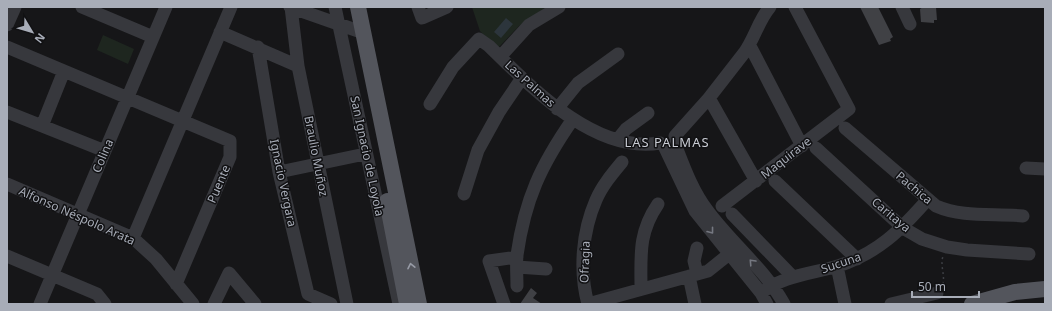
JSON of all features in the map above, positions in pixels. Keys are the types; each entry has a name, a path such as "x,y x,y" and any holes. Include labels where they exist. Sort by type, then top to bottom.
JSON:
{"main road":[{"name":"San Ignacio de Loyola","path":"348,7 407,304"},
{"name":"San Ignacio de Loyola","path":"358,7 352,29 419,304"},
{"path":"972,304 1015,292 1045,289"}],"street":[{"path":"7,25 14,7"},
{"path":"82,7 153,37"},
{"name":"Colina","path":"40,304 166,7"},
{"path":"133,238 231,7"},
{"path":"290,7 352,29"},
{"name":"Braulio Muñoz","path":"290,7 298,66 347,304"},
{"name":"San Ignacio de Loyola","path":"335,7 352,29 366,154 398,304"},
{"path":"420,12 447,7"},
{"path":"500,56 529,25 559,7"},
{"path":"770,7 762,17 750,46 709,98 669,143 695,211 734,251 773,284 784,304"},
{"name":"Maquirave","path":"793,277 727,210 756,181 849,109 795,7"},
{"path":"902,7 910,24"},
{"path":"220,32 258,47 298,66"},
{"name":"Las Palmas","path":"430,104 453,67 479,39 500,56 557,109 573,119 596,131 618,139 647,145 669,143"},
{"path":"750,46 802,146"},
{"name":"Puente","path":"7,47 230,141 230,157 176,284"},
{"name":"Ignacio Vergara","path":"258,47 279,172 308,294 331,304"},
{"path":"557,109 578,83 618,54"},
{"path":"42,126 64,71"},
{"path":"464,194 478,150 499,112 522,78"},
{"path":"709,98 756,181"},
{"path":"7,112 105,151"},
{"path":"618,139 626,129 648,113"},
{"path":"517,286 517,262 525,214 537,178 552,149 573,119"},
{"name":"Pachica","path":"845,128 928,199 945,210 962,213 1023,216"},
{"name":"Caritaya","path":"816,148 903,228 932,243 967,250 1029,254"},
{"path":"279,172 366,154"},
{"name":"Ofragia","path":"622,162 605,184 596,200 590,217 584,249 582,277 588,304 708,271 734,251"},
{"path":"1026,168 1045,169"},
{"path":"775,181 857,259"},
{"name":"Alfonso Néspolo Arata","path":"7,184 133,238 156,259 193,304"},
{"name":"Sucuna","path":"764,299 773,284 793,277 837,266 857,259 875,249 903,228 928,199"},
{"path":"641,289 640,250 646,225 658,204"},
{"path":"695,304 693,275 697,248"},
{"path":"734,251 764,299"},
{"path":"7,256 97,294 106,304"},
{"path":"504,304 489,261 517,262 546,269"},
{"path":"837,266 845,304"},
{"path":"214,304 230,273 255,304"},
{"path":"891,304 936,293"}],"path":[{"path":"936,293 943,285 942,259 947,247"}],"shaded area":[{"path":"472,7 546,7 519,26 497,49 480,31"},
{"path":"506,18 513,24 501,38 494,32"},
{"path":"103,35 134,49 128,64 97,50"}],"building":[{"path":"860,7 878,7 893,37 890,39 891,41 879,45"},
{"path":"923,7 936,7 937,20 934,20 934,23 921,22 920,9"},
{"path":"531,288 537,293 533,298 542,304 520,304"}],"district":[{"name":"LAS PALMAS","path":"667,142"}]}
